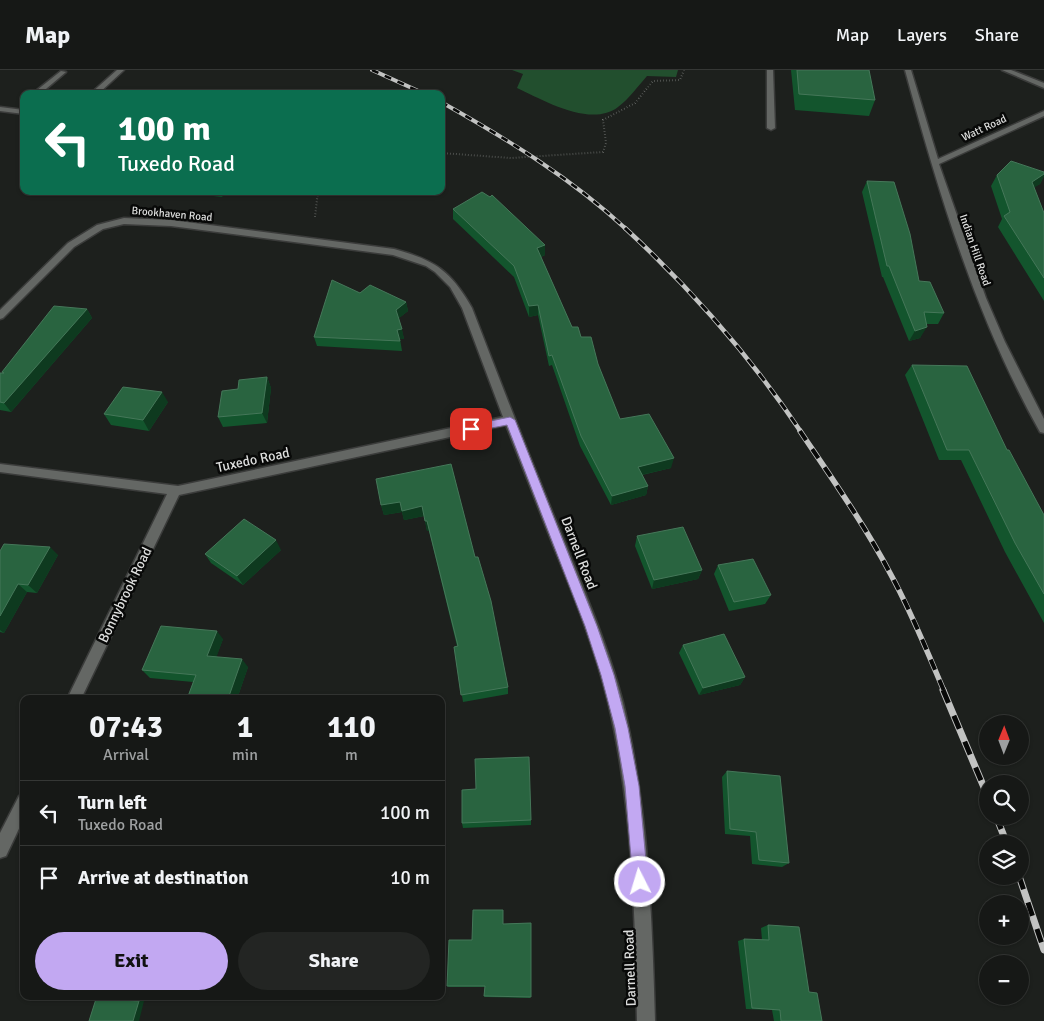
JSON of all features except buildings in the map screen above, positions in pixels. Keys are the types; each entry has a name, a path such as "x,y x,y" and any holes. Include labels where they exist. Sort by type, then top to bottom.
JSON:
{"street":[{"path":"98,90 121,70"},
{"path":"770,70 771,128"},
{"name":"Indian Hill Road","path":"908,70 934,164 962,249 988,319 1006,359 1044,429"},
{"path":"1004,70 1044,86"},
{"path":"40,90 63,72"},
{"path":"14,111 20,106"},
{"path":"0,109 20,112"},
{"name":"Watt Road","path":"934,164 1044,112"},
{"name":"Brookhaven Road","path":"0,316 66,249 88,234 108,225 124,221 155,222 286,238"},
{"name":"Darnell Road","path":"286,238 394,252 418,258 445,274 457,288 467,308 591,626 617,710 632,786 636,825 643,912 646,1021"},
{"name":"Tuxedo Road","path":"0,468 175,490 510,420"},
{"name":"Bonnybrook Road","path":"76,695 175,490"},
{"path":"0,850 20,809"}],"path":[{"path":"445,153 511,158 603,152 606,143 603,120 635,103 653,81 680,80 684,70"},
{"path":"315,217 318,195"}],"green space":[{"path":"512,70 678,70 676,77 647,76 618,107 607,113 594,115 567,110 517,88 523,74"}],"railway":[{"path":"372,70 416,90"},
{"path":"445,104 538,160 605,210 626,229"},
{"path":"625,228 673,275 719,325 762,377 801,432"},
{"path":"800,431 847,501 898,587 944,691"},
{"path":"943,690 979,776"},
{"path":"1000,825 1003,835"},
{"path":"1022,885 1044,950"}],"route":[{"path":"471,429 510,420 591,626 608,675 621,728 632,786 640,882"}]}
